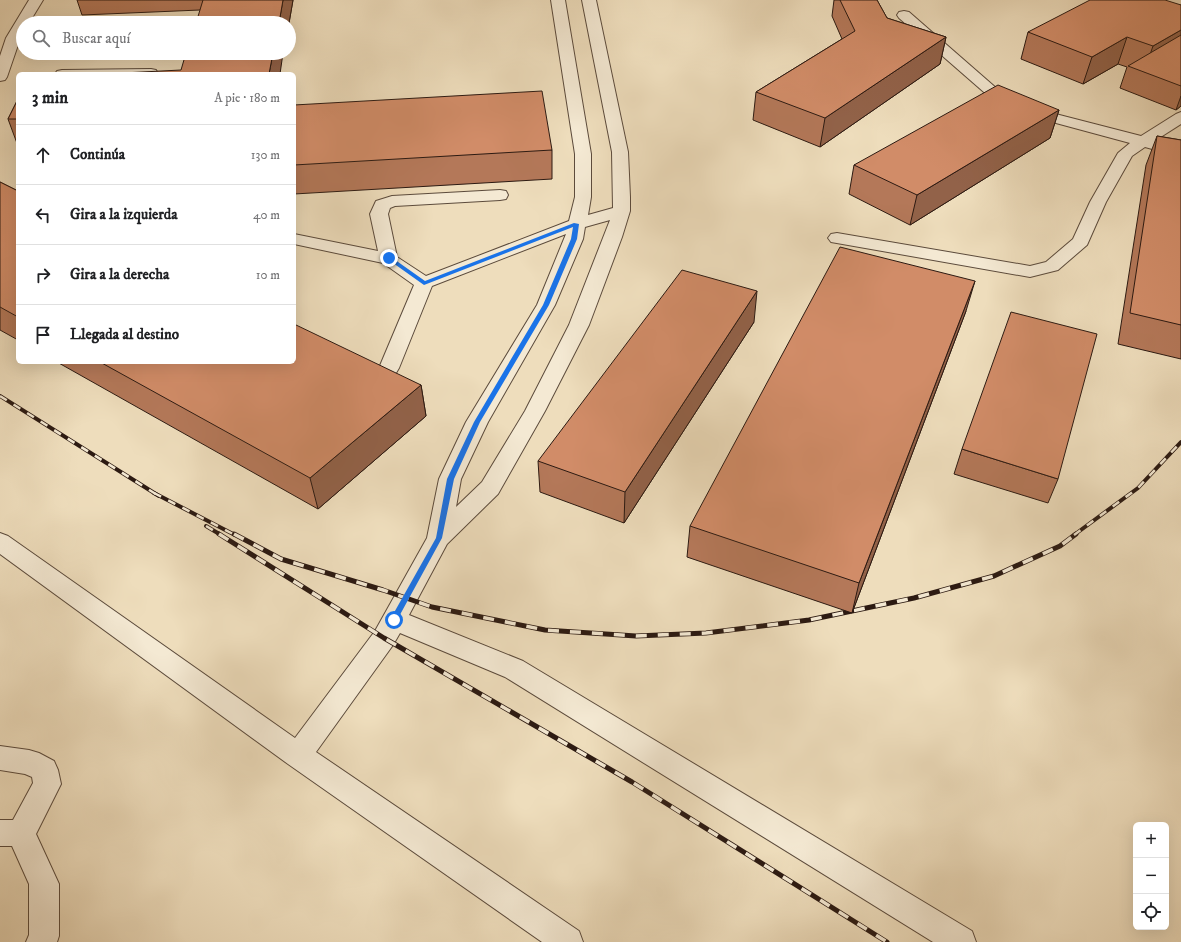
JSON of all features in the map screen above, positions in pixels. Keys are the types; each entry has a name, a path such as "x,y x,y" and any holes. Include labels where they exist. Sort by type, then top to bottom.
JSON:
{"street":[{"path":"28,16 36,0"},
{"path":"439,538 450,479 477,422 546,305 574,239 583,197 582,154 558,0"},
{"path":"298,755 384,638 439,538 490,488 535,411 579,325 613,237 621,211 622,176 620,152 589,0"},
{"path":"904,15 998,97 1036,113 1145,141 1181,152"},
{"path":"16,42 0,75 16,75"},
{"path":"837,238 1030,272 1052,266 1081,241 1098,202 1126,153 1181,117"},
{"path":"389,258 379,214 382,205 392,201 500,195"},
{"path":"389,368 424,283 576,224 621,211"},
{"path":"296,239 389,258 424,283"},
{"path":"0,542 551,938"},
{"path":"394,620 514,669 961,942"},
{"path":"0,758 29,762 44,770 47,784 10,833 44,884 44,936 41,942"}],"building":[{"path":"203,0 283,0 280,16 198,16"},
{"path":"840,0 877,0 887,18 946,37 825,118 756,92 855,31"},
{"path":"1090,0 1165,0 1181,5 1181,30 1153,46 1127,37 1092,57 1028,32"},
{"path":"1181,35 1181,86 1128,66"},
{"path":"184,60 272,60 269,72 142,72 181,70"},
{"path":"998,85 1059,110 917,195 854,165"},
{"path":"542,91 552,150 296,165 296,105"},
{"path":"16,103 16,119 8,119"},
{"path":"1157,136 1181,140 1181,325 1130,313"},
{"path":"0,182 16,190 16,316 0,307"},
{"path":"840,247 975,281 859,583 690,526"},
{"path":"682,270 757,291 625,492 538,461"},
{"path":"1011,312 1097,334 1058,479 962,449"},
{"path":"296,325 421,385 310,478 104,364 296,364"}],"railway":[{"path":"0,396 155,494"},
{"path":"1074,535 1138,488 1181,442"},
{"path":"155,494 235,535"},
{"path":"155,494 159,496"},
{"path":"206,526 221,535"},
{"path":"219,534 384,638 632,782 887,942"},
{"path":"234,534 281,559 383,590 432,607 545,630 636,636 706,633 809,620 914,598 994,576 1060,546 1076,534"}],"route":[{"path":"389,258 424,283 576,224 574,239 546,305 477,422 450,479 439,538 394,620"}]}
